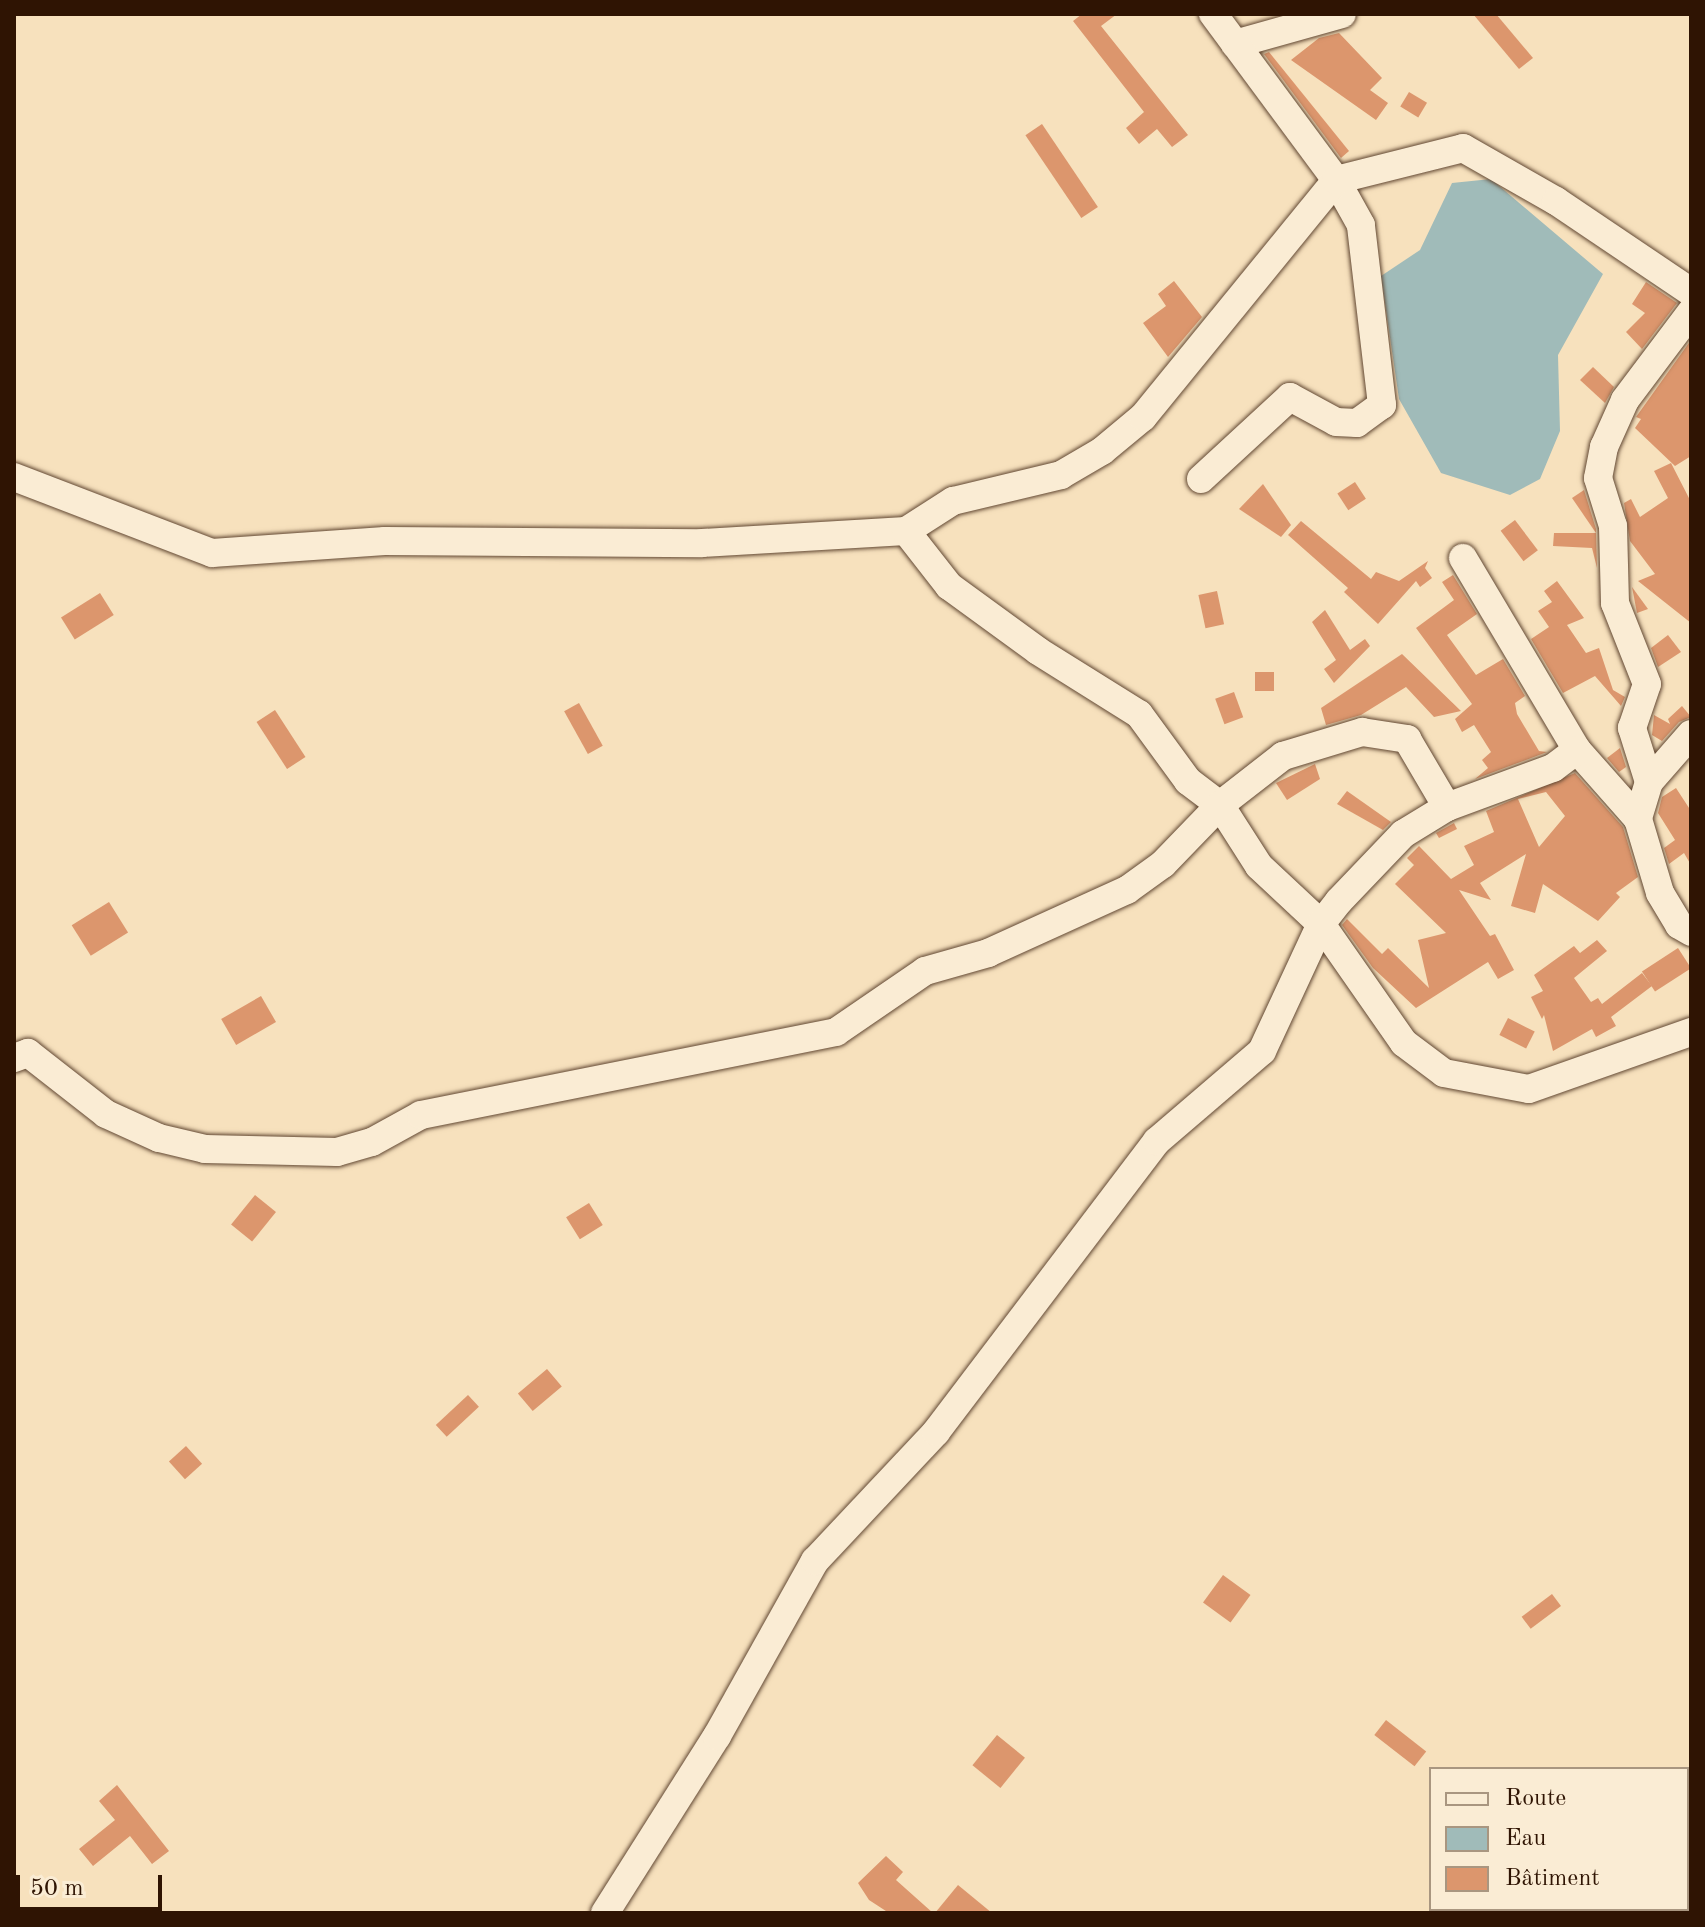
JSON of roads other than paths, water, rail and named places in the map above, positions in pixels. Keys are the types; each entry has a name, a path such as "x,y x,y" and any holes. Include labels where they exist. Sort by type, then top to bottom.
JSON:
{"street":[{"path":"1201,479 1290,397 1347,423 1357,423 1382,405 1361,225 1336,180 1213,14"},
{"path":"1235,44 1342,14"},
{"path":"14,477 212,553 385,541 702,543 906,531 953,501 1061,475 1102,451 1143,417 1336,180 1463,148 1556,201 1691,292"},
{"path":"1649,782 1632,728 1647,684 1615,603 1613,526 1598,478 1604,447 1625,400 1691,312"},
{"path":"906,531 949,586 1038,651 1139,714 1188,781 1220,805 1259,866 1321,924 1404,1043 1444,1073 1529,1089 1691,1032"},
{"path":"1463,558 1577,750 1638,819 1660,893 1679,925 1691,932"},
{"path":"14,1058 28,1053 106,1114 159,1138 205,1149 337,1152 372,1142 421,1115 836,1032 925,971 988,953 1127,890 1163,864 1220,805 1283,756 1362,732 1407,739 1447,807"},
{"path":"1638,819 1649,782 1691,734"},
{"path":"605,1913 717,1736 815,1561 936,1432 1157,1141 1262,1051 1321,924 1385,848 1447,807 1532,777 1577,750"}],"water":[{"path":"1491,179 1603,274 1558,355 1560,431 1540,479 1510,495 1441,473 1399,399 1381,276 1420,250 1452,183"}]}
